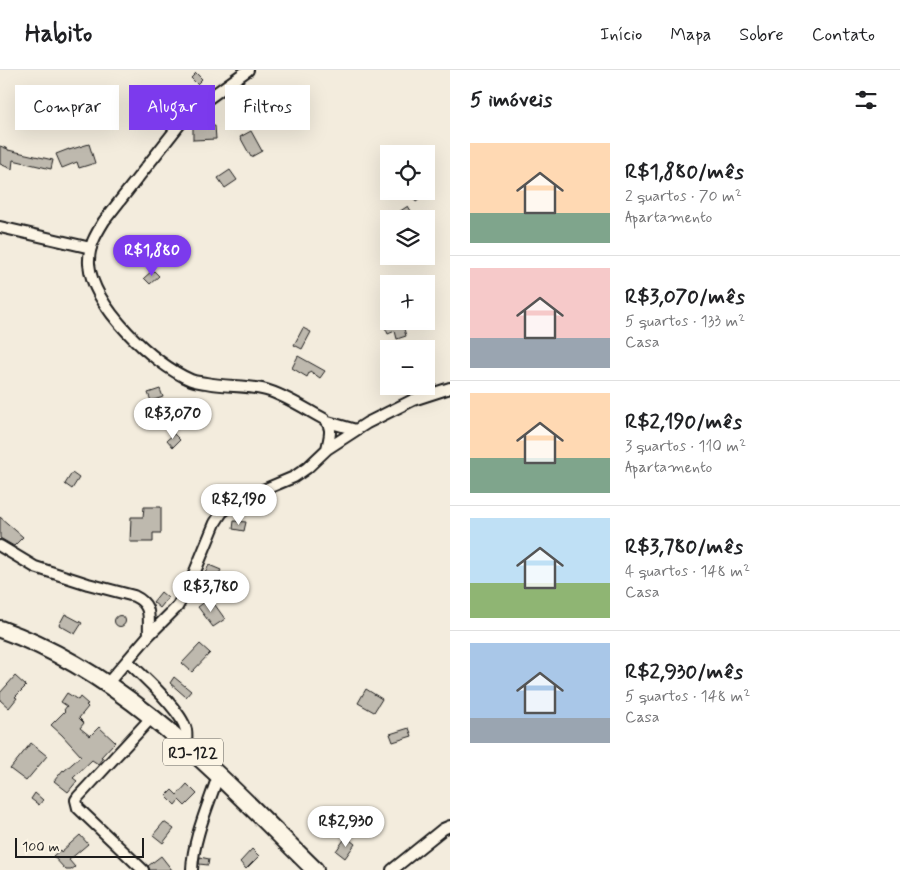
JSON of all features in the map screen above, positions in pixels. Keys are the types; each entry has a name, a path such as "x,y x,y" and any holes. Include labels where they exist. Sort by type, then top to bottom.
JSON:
{"main road":[{"name":"RJ-122","path":"0,629 55,652 107,684 152,717 218,776 315,870"}],"street":[{"path":"248,70 198,106 180,124 104,221 94,237 89,254 89,265 95,284 106,306 138,344 164,365 193,381 266,390 328,422 356,430"},
{"path":"0,227 91,248"},
{"path":"107,684 149,635 177,607 190,586 215,523 222,512 237,501 294,477 307,468 326,449 367,423 413,400 450,388"},
{"path":"326,449 330,432 328,422"},
{"path":"0,546 35,567 134,596 141,600 145,603 148,610 149,635"},
{"path":"127,661 163,696 182,721 186,730 186,746"},
{"path":"143,870 78,808 76,800 152,717"},
{"path":"192,870 196,841 218,776"},
{"path":"392,870 443,829 450,826"}],"building":[{"path":"196,73 202,79 197,84 191,78"},
{"path":"215,126 216,139 193,140 193,130 215,130"},
{"path":"251,131 262,151 251,157 240,137"},
{"path":"89,144 95,163 79,168 77,162 62,168 56,154"},
{"path":"0,146 8,150 53,160 51,169 13,160 12,169 0,164"},
{"path":"230,170 237,180 225,188 218,178"},
{"path":"408,206 410,210 402,210"},
{"path":"153,270 159,276 150,284 144,278"},
{"path":"303,328 311,332 302,349 294,345"},
{"path":"386,330 404,330 406,336 397,339 395,331 388,334"},
{"path":"298,356 325,371 320,378 310,371 307,377 292,368"},
{"path":"160,389 163,397 151,401 148,393"},
{"path":"174,434 180,440 173,447 167,440"},
{"path":"72,473 79,478 72,489 65,484"},
{"path":"144,507 161,507 161,533 153,533 153,542 130,542 131,517 143,517"},
{"path":"0,517 23,537 14,546 0,538"},
{"path":"234,521 246,522 244,531 233,529"},
{"path":"209,565 221,570 206,599 195,593"},
{"path":"161,592 168,598 160,608 153,602"},
{"path":"210,598 225,619 213,627 198,607"},
{"path":"65,614 82,623 75,634 59,625"},
{"path":"118,616 122,616 125,621 124,625 118,626 115,623 115,619"},
{"path":"200,644 210,653 192,672 182,663"},
{"path":"15,676 26,686 15,697 17,698 9,708 0,700 0,693"},
{"path":"174,677 191,691 186,697 170,683"},
{"path":"366,689 382,699 374,712 358,703"},
{"path":"67,693 78,700 80,697 88,704 86,705 88,707 79,718 84,723 80,728 90,736 99,727 115,742 101,757 103,758 98,764 92,760 73,778 77,781 68,792 54,781 63,770 81,756 51,725 65,711 67,706 61,702"},
{"path":"409,728 412,736 393,742 390,734"},
{"path":"31,743 47,756 26,781 10,769"},
{"path":"187,784 197,794 185,806 179,800 175,805 166,796 172,790 177,795"},
{"path":"35,793 43,800 39,805 31,799"},
{"path":"164,822 174,829 163,843 153,835"},
{"path":"80,835 88,844 69,860 75,867 71,870 66,870 53,856 60,850 61,852"},
{"path":"346,837 355,844 345,858 336,851"},
{"path":"252,849 259,856 246,869 240,862"},
{"path":"161,856 172,870 150,870 148,866"},
{"path":"200,857 209,859 208,865 199,864"}]}
